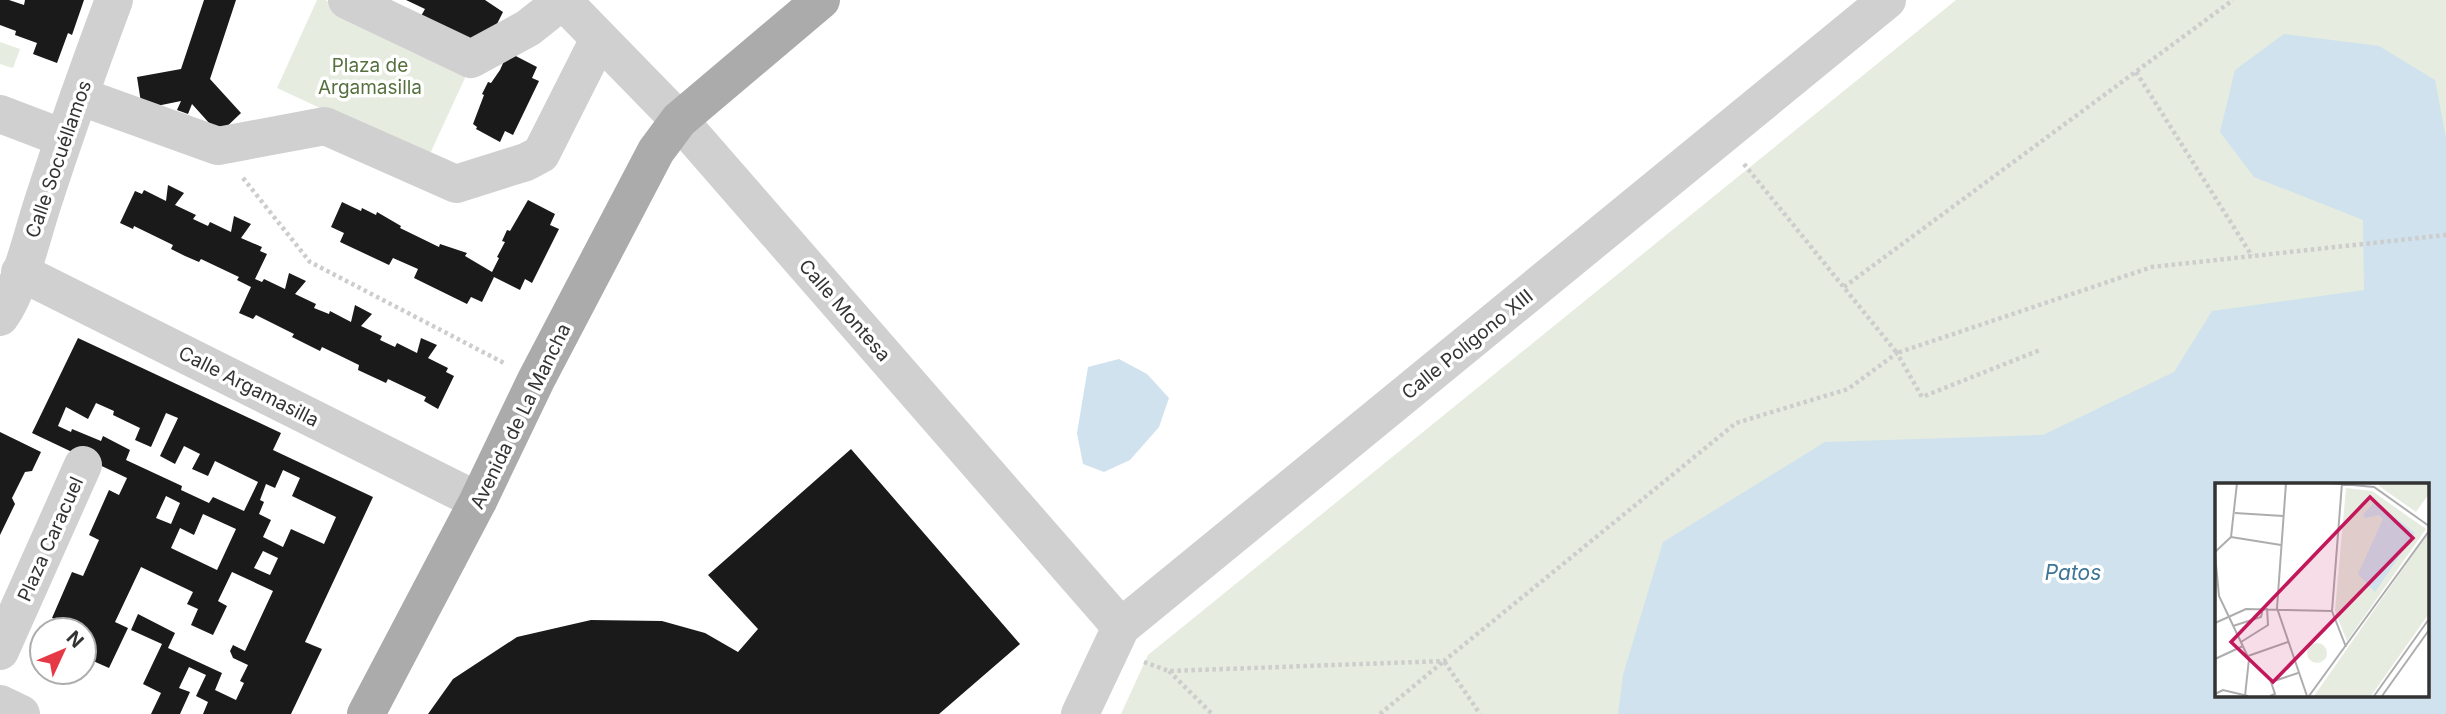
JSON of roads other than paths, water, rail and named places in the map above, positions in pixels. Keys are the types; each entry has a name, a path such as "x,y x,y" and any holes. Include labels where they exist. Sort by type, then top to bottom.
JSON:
{"main road":[{"name":"Avenida de La Mancha","path":"366,714 656,151 679,120 821,0"}],"street":[{"name":"Calle Socuéllamos","path":"0,317 7,308 20,272 63,138 114,0"},
{"path":"347,0 471,59 528,29 562,0"},
{"name":"Calle Montesa","path":"562,0 679,120 1115,638"},
{"name":"Calle Polígono XIII","path":"1080,714 1115,638 1887,0"},
{"path":"79,96 218,146 324,127 456,184 526,162 541,154 600,39"},
{"path":"0,114 63,138"},
{"name":"Calle Argamasilla","path":"20,272 478,501"},
{"name":"Plaza Caracuel","path":"0,651 83,465"},
{"path":"0,704 21,714"}],"water":[{"name":"Patos","path":"2284,34 2379,46 2435,80 2446,138 2446,714 1618,714 1623,675 1663,542 1825,442 2043,435 2174,372 2212,311 2364,290 2363,220 2254,177 2220,132 2235,70"},
{"path":"1119,359 1147,374 1169,398 1159,427 1130,460 1104,472 1083,464 1077,433 1088,367"}],"park label":[{"name":"Plaza de Argamasilla","path":"370,76"}]}
